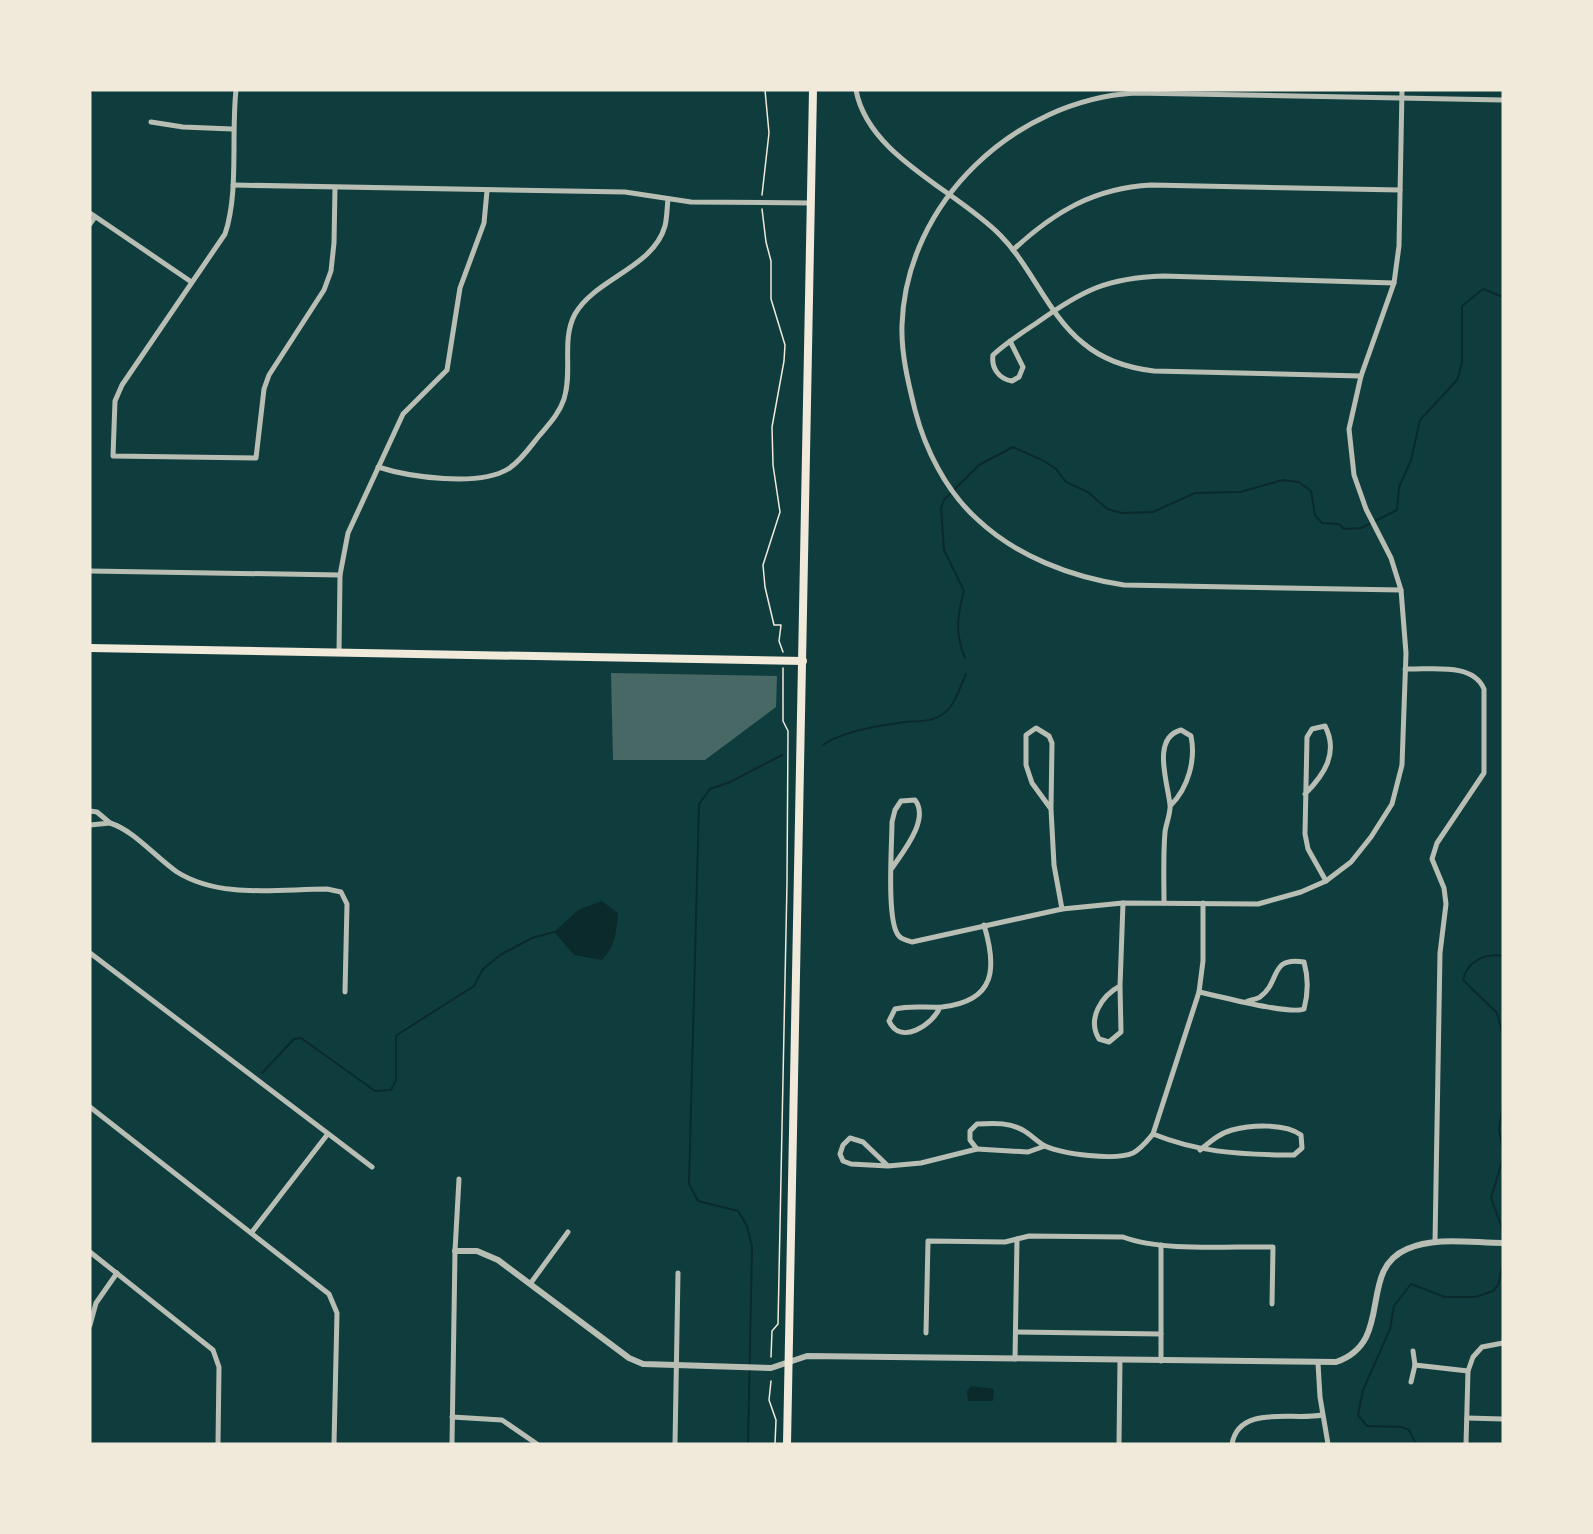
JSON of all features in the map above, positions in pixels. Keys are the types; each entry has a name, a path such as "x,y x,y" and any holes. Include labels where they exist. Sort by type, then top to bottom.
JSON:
{"main road":[{"path":"787,1444 813,90"},
{"path":"90,648 803,661"}],"street":[{"path":"236,90 232,129 233,185 230,218 225,234 190,281 122,385 115,401 113,456 256,458 258,427 264,389 269,375 324,290 331,271 335,188"},
{"path":"856,90 865,117 879,138 979,215 1013,250 1055,310 1081,342 1102,357 1127,366 1154,370 1361,376"},
{"path":"892,868 920,818 919,805 915,800 901,801 895,810 892,822 890,912 893,927 899,937 912,942 1062,909 1123,903 1258,904 1301,892 1326,881 1351,862 1371,837 1392,804 1402,765 1405,669 1401,590 1391,558 1366,509 1354,476 1348,429 1361,376 1394,283 1399,246 1402,90"},
{"path":"1401,590 1140,587 1095,581 1060,569 1015,547 976,519 962,502 919,430 907,383 902,325 915,260 926,233 969,168 1017,130 1069,105 1095,98 1150,92 1503,100"},
{"path":"151,122 183,127 232,129"},
{"path":"233,185 625,192 668,199 811,203"},
{"path":"1013,250 1061,210 1082,199 1125,187 1151,185 1400,190"},
{"path":"339,653 340,575 348,533 403,414 447,370 460,288 484,223 487,191"},
{"path":"378,466 419,475 464,478 492,476 508,469 558,413 568,380 567,347 570,328 576,313 590,295 657,242 665,227 668,199"},
{"path":"90,224 93,215 190,281"},
{"path":"1010,341 1023,367 1019,377 1012,381 1002,378 992,360 993,355 1010,341 1089,289 1141,277 1394,283"},
{"path":"90,571 340,575"},
{"path":"1405,669 1467,671 1480,677 1485,689 1484,773 1437,843 1432,858 1444,888 1446,904 1441,943 1435,1242"},
{"path":"1305,794 1319,780 1330,755 1332,745 1325,726 1312,729 1307,737 1304,814 1308,849 1326,881"},
{"path":"1051,809 1032,783 1026,765 1026,735 1036,728 1049,736 1052,743 1051,809 1054,865 1062,909"},
{"path":"1164,903 1164,847 1170,805 1166,789 1165,742 1173,732 1181,730 1191,736 1190,769 1185,786 1170,805"},
{"path":"90,811 97,812 110,823 126,831 176,871 214,889 327,889 341,892 347,904 345,993"},
{"path":"90,825 110,823"},
{"path":"1120,986 1107,993 1101,1001 1095,1023 1095,1033 1099,1040 1109,1042 1121,1032 1123,903"},
{"path":"977,1149 970,1140 970,1131 977,1124 1007,1123 1023,1130 1045,1146 1081,1154 1126,1156 1136,1152 1153,1134 1199,992 1203,961 1203,903"},
{"path":"940,1007 934,1018 912,1031 898,1033 889,1021 895,1009 940,1007 972,997 983,989 988,981 992,956 984,925"},
{"path":"90,953 372,1167"},
{"path":"1199,992 1246,1002 1298,1011 1304,1009 1307,972 1304,962 1290,960 1283,962 1261,996 1246,1002"},
{"path":"90,1107 329,1294 337,1313 334,1444"},
{"path":"1153,1134 1200,1150 1215,1153 1294,1155 1302,1148 1301,1135 1292,1128 1281,1127 1232,1130 1200,1150"},
{"path":"252,1232 327,1135"},
{"path":"888,1166 863,1142 850,1138 843,1145 840,1154 843,1161 851,1164 888,1166 921,1163 977,1149 1028,1152 1045,1146"},
{"path":"452,1444 455,1251 459,1179"},
{"path":"530,1284 568,1232"},
{"path":"926,1333 927,1241 1005,1242 1029,1236 1123,1237 1138,1243 1161,1245 1273,1247 1272,1304"},
{"path":"1015,1359 1017,1239"},
{"path":"455,1251 477,1251 488,1254 629,1358 655,1367 771,1368 807,1356 1336,1362 1350,1357 1364,1343 1373,1326 1378,1286 1384,1270 1394,1255 1409,1248 1435,1242 1503,1243"},
{"path":"1161,1245 1161,1361"},
{"path":"90,1252 202,1339 216,1356 219,1367 218,1444"},
{"path":"90,1325 96,1303 117,1273"},
{"path":"675,1444 678,1274"},
{"path":"1016,1332 1161,1334"},
{"path":"1466,1444 1468,1371 1477,1352 1488,1345 1503,1343"},
{"path":"1411,1382 1415,1365 1413,1351"},
{"path":"1119,1444 1120,1360"},
{"path":"1318,1363 1322,1415 1328,1444"},
{"path":"1415,1365 1468,1371"},
{"path":"1232,1444 1235,1433 1246,1422 1262,1417 1309,1418 1322,1415"},
{"path":"452,1417 502,1420 537,1444"},
{"path":"1467,1418 1503,1419"}],"path":[{"path":"765,90 768,141 763,163 762,202 766,242 771,261 771,299 785,345 772,427 772,465 780,512 766,550 763,571 774,625 781,625 779,641 784,661 783,721 788,731 778,1324 772,1331 771,1357"},
{"path":"771,1381 769,1400 776,1420 775,1444"}],"water":[{"path":"602,901 618,913 614,938 607,955 602,960 574,955 554,932 578,910"},
{"path":"971,1386 994,1389 993,1401 968,1401 967,1391"}],"building":[{"path":"611,673 777,676 776,707 705,760 613,760"}],"waterway":[{"path":"90,97 93,90"},
{"path":"965,658 958,625 964,591 944,550 941,508 944,500 979,465 1013,447 1044,461 1056,469 1066,482 1088,492 1107,509 1121,513 1153,512 1195,493 1240,492 1283,480 1299,482 1311,491 1315,515 1322,523 1339,524 1344,529 1361,528 1397,510 1399,487 1411,460 1420,420 1457,380 1462,362 1462,306 1483,289 1503,297"},
{"path":"823,745 839,736 859,730 938,717 951,706 966,674"},
{"path":"748,1444 752,1247 747,1226 738,1211 698,1201 689,1184 699,804 710,789 730,782 782,755"},
{"path":"262,1073 294,1039 301,1038 375,1091 391,1090 396,1080 396,1036 474,986 483,969 500,955 532,938 554,932"},
{"path":"1503,956 1483,957 1468,968 1463,980 1497,1013 1503,1036"},
{"path":"1503,1104 1499,1129 1503,1152"},
{"path":"1503,1158 1491,1198 1503,1231"},
{"path":"1416,1444 1409,1430 1402,1427 1367,1426 1358,1415 1363,1390 1390,1329 1394,1306 1411,1284 1445,1297 1475,1297 1493,1291 1498,1285 1503,1263"}]}
